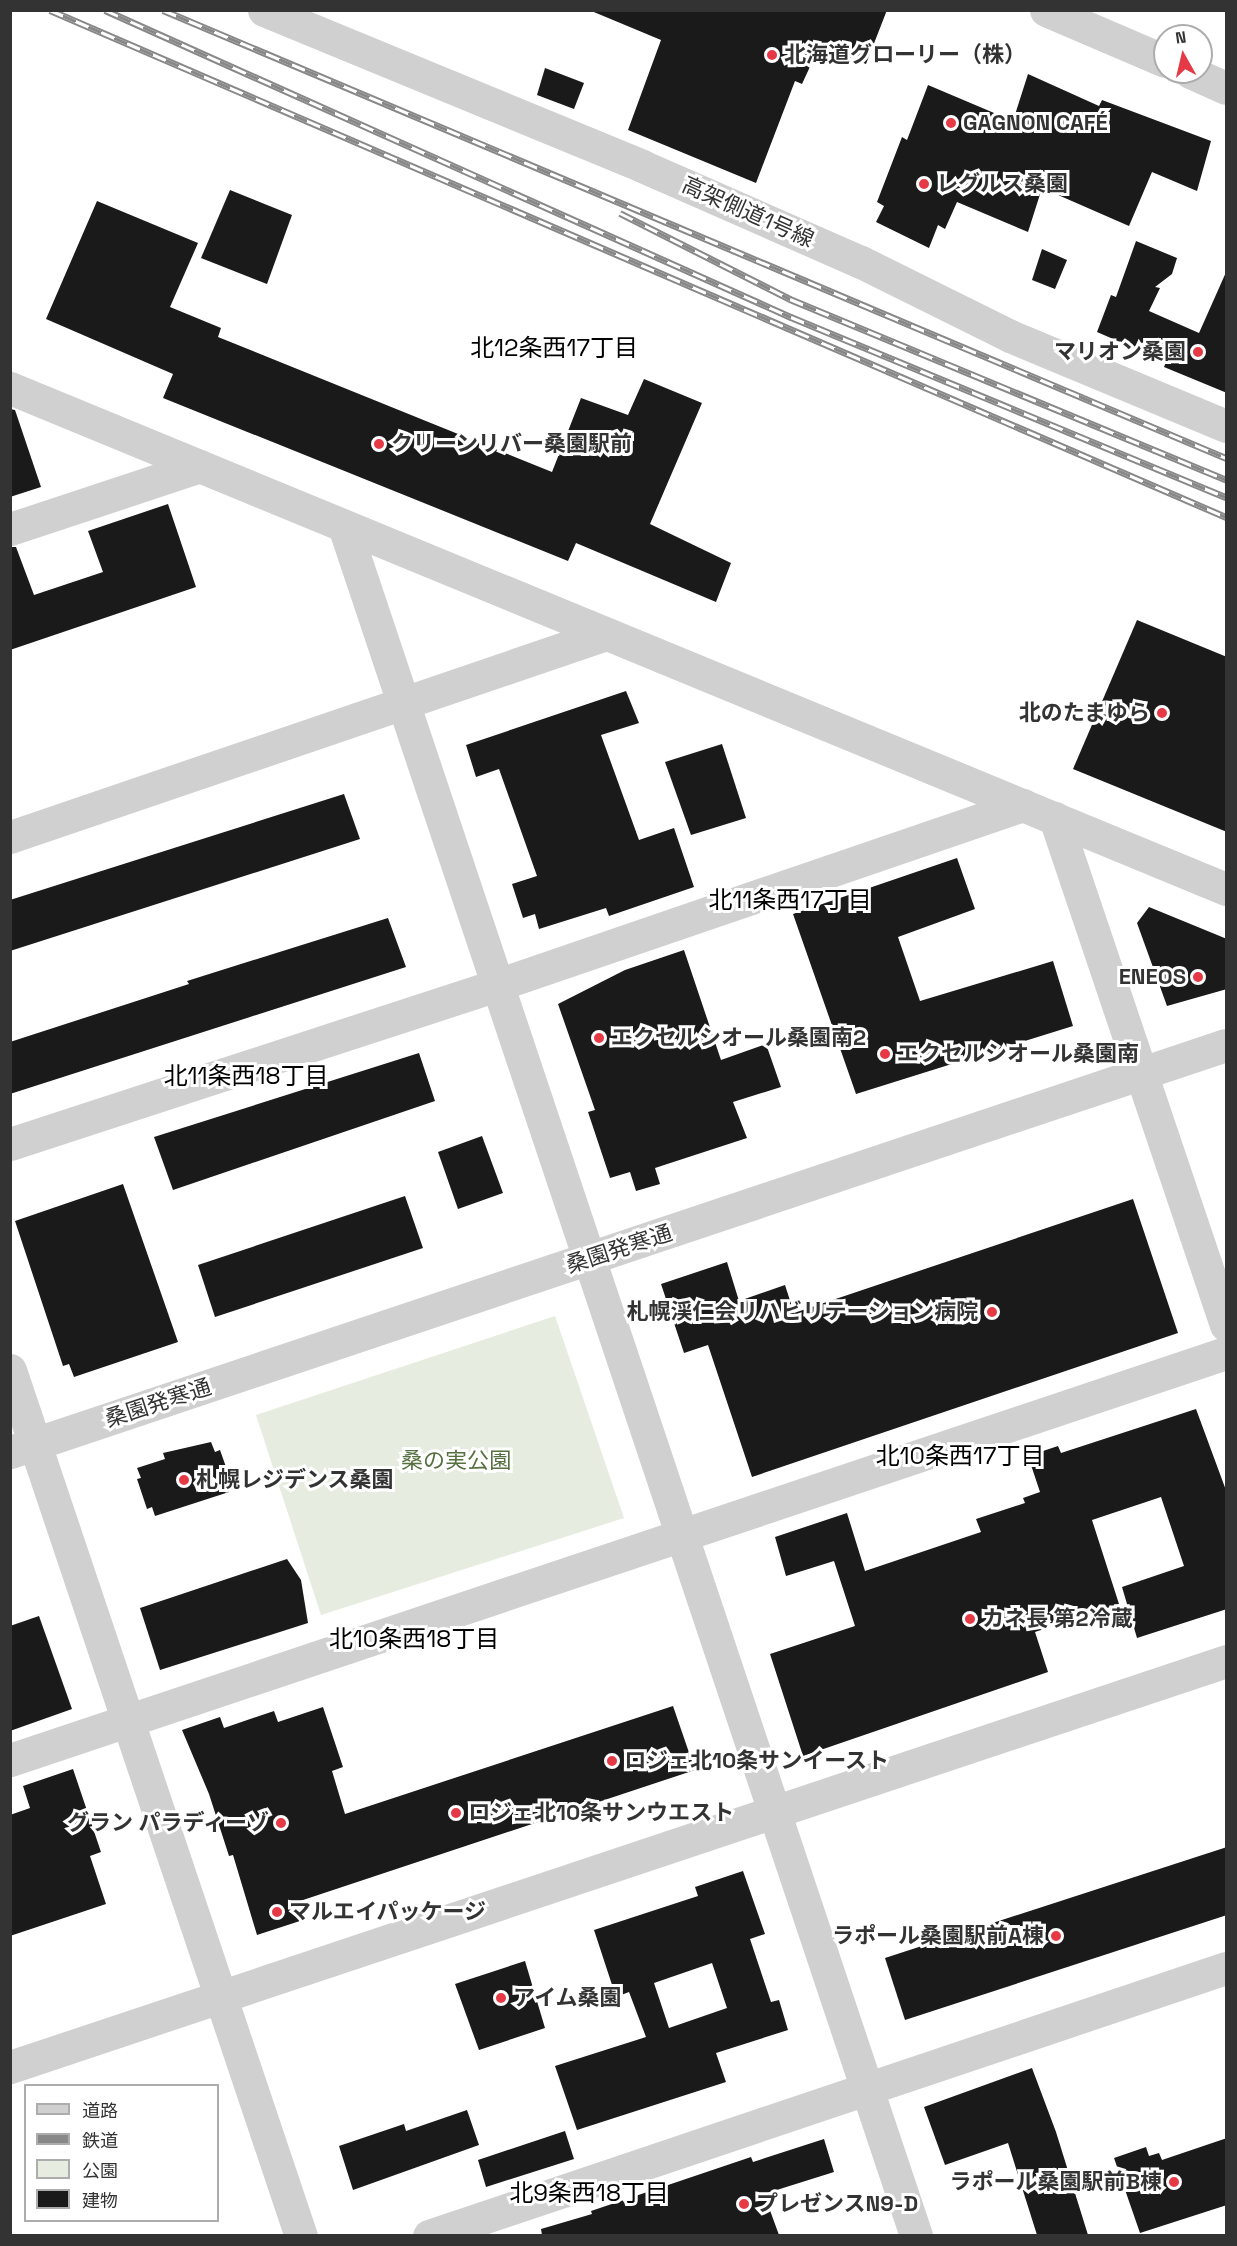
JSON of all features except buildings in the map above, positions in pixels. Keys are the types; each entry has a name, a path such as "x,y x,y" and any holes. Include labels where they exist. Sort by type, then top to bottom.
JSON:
{"street":[{"name":"高架側道1号線","path":"264,10 642,166 861,262 1020,340 1227,426"},
{"path":"1046,10 1153,56"},
{"path":"1213,81 1227,87"},
{"path":"10,388 1227,888"},
{"path":"10,529 200,466"},
{"path":"345,526 916,2235"},
{"path":"10,837 606,634"},
{"path":"10,1144 497,985 1023,805"},
{"path":"1055,818 1227,1325"},
{"name":"桑園発寒通","path":"23,1448 1227,1045"},
{"path":"10,1760 1227,1353"},
{"path":"10,1370 23,1448 128,1720 301,2235"},
{"path":"10,2067 1227,1660"},
{"path":"429,2235 1227,1968"}],"green space":[{"name":"桑の実公園","path":"555,1316 624,1518 321,1615 256,1415"}],"railway":[{"path":"50,10 1226,517"},
{"path":"105,10 791,317 1226,497"},
{"path":"163,10 1226,458"},
{"path":"620,213 790,299 1226,480"}],"place":[{"name":"北海道グローリー（株）","path":"772,55"},
{"name":"GAGNON CAFÉ","path":"951,123"},
{"name":"レグルス桑園","path":"924,184"},
{"name":"マリオン桑園","path":"1198,352"},
{"name":"クリーンリバー桑園駅前","path":"379,444"},
{"name":"北のたまゆら","path":"1162,713"},
{"name":"ENEOS","path":"1198,977"},
{"name":"エクセルシオール桑園南2","path":"599,1038"},
{"name":"エクセルシオール桑園南","path":"885,1054"},
{"name":"札幌渓仁会リハビリテーション病院","path":"992,1312"},
{"name":"札幌レジデンス桑園","path":"184,1480"},
{"name":"カネ長 第2冷蔵","path":"970,1619"},
{"name":"ロジェ北10条サンイースト","path":"612,1761"},
{"name":"ロジェ北10条サンウエスト","path":"456,1813"},
{"name":"グラン パラディーゾ","path":"281,1823"},
{"name":"マルエイパッケージ","path":"277,1912"},
{"name":"ラポール桑園駅前A棟","path":"1056,1936"},
{"name":"アイム桑園","path":"501,1998"},
{"name":"ラポール桑園駅前B棟","path":"1174,2182"},
{"name":"プレゼンスN9-D","path":"744,2204"}],"district":[{"name":"北12条西17丁目","path":"554,348"},
{"name":"北11条西17丁目","path":"790,900"},
{"name":"北11条西18丁目","path":"246,1076"},
{"name":"北10条西17丁目","path":"960,1456"},
{"name":"北10条西18丁目","path":"414,1639"},
{"name":"北9条西18丁目","path":"589,2193"}]}
